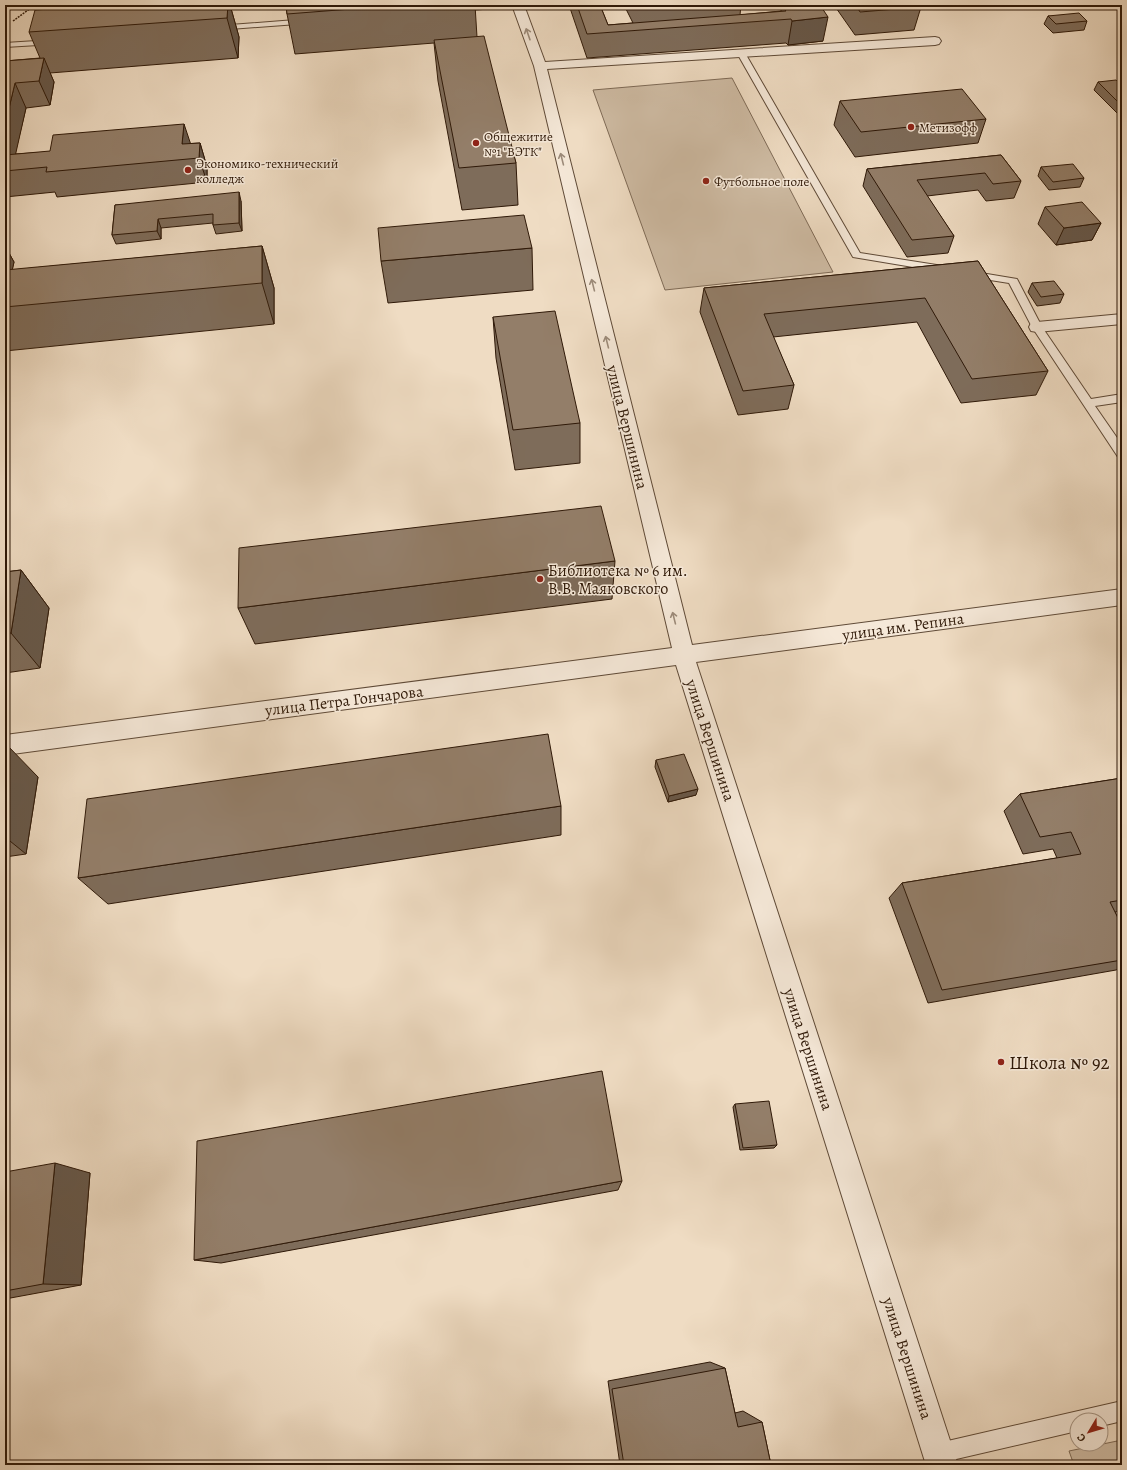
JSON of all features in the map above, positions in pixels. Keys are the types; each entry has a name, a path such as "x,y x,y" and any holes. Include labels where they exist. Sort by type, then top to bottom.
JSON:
{"street":[{"name":"улица Вершинина","path":"518,5 540,66 684,656 940,1459"},
{"path":"540,66 741,52 935,41"},
{"path":"1037,327 1122,319"},
{"name":"улица им. Репина","path":"684,656 1122,597"},
{"name":"улица Петра Гончарова","path":"5,745 684,656"}],"lane":[{"path":"450,10 509,5"},
{"path":"212,29 316,20"},
{"path":"5,45 61,41"},
{"path":"741,52 856,255 1013,280 1037,327 1122,454"},
{"path":"1087,403 1122,398"},
{"path":"1109,1414 1122,1411"},
{"path":"940,1459 1069,1423"}],"path":[{"path":"11,23 35,5"}],"shaded area":[{"name":"Футбольное поле","path":"732,78 833,272 665,290 593,90"},
{"path":"1122,1440 1122,1465 1074,1465 1069,1452 1109,1452 1109,1443"}],"building":[{"path":"110,5 228,5 227,18 29,32 35,10"},
{"path":"286,5 402,5 287,14"},
{"path":"577,5 600,5 608,25 786,11 782,6 791,5 820,5 828,17 792,21 791,19 587,34"},
{"path":"856,5 919,5 921,7 860,12"},
{"path":"1079,13 1087,21 1056,24 1048,16"},
{"path":"484,36 516,163 459,168 434,40"},
{"path":"44,58 39,81 15,83 5,125 5,61"},
{"path":"1116,80 1122,85 1122,106 1098,82"},
{"path":"962,89 986,119 861,132 840,101"},
{"path":"184,124 182,144 200,143 199,158 46,172 47,167 5,171 5,155 50,151 53,135"},
{"path":"1001,155 1021,181 993,184 985,173 917,180 954,236 912,240 867,169"},
{"path":"1073,164 1084,178 1053,182 1041,167"},
{"path":"239,192 239,223 213,225 213,214 158,219 157,231 112,235 115,205"},
{"path":"1082,202 1101,223 1064,228 1045,207"},
{"path":"524,215 532,248 381,261 378,228"},
{"path":"262,246 262,283 5,307 5,270"},
{"path":"978,261 1048,371 972,379 925,298 764,314 794,385 743,391 704,288"},
{"path":"1054,281 1064,294 1041,297 1032,283"},
{"path":"555,311 580,423 513,430 493,317"},
{"path":"601,506 615,561 238,608 239,548"},
{"path":"21,570 11,633 5,634 5,572"},
{"path":"548,734 561,806 78,878 87,799"},
{"path":"684,754 698,789 669,796 656,760"},
{"path":"1122,778 1122,900 1110,902 1122,926 1122,960 942,990 902,883 1081,854 1071,832 1040,837 1020,794"},
{"path":"602,1071 622,1181 194,1260 197,1141"},
{"path":"769,1101 777,1145 743,1148 735,1104"},
{"path":"55,1163 43,1284 5,1291 5,1172"},
{"path":"725,1368 738,1427 762,1422 771,1465 624,1465 612,1389"}],"place":[{"name":"Метизофф","path":"911,127"},
{"name":"Общежитие №1 \"ВЭТК\"","path":"476,143"},
{"name":"Экономико-технический колледж","path":"188,170"},
{"name":"Футбольное поле","path":"706,181"},
{"name":"Библиотека № 6 им. В.В. Маяковского","path":"540,579"},
{"name":"Школа № 92","path":"1001,1062"}]}
